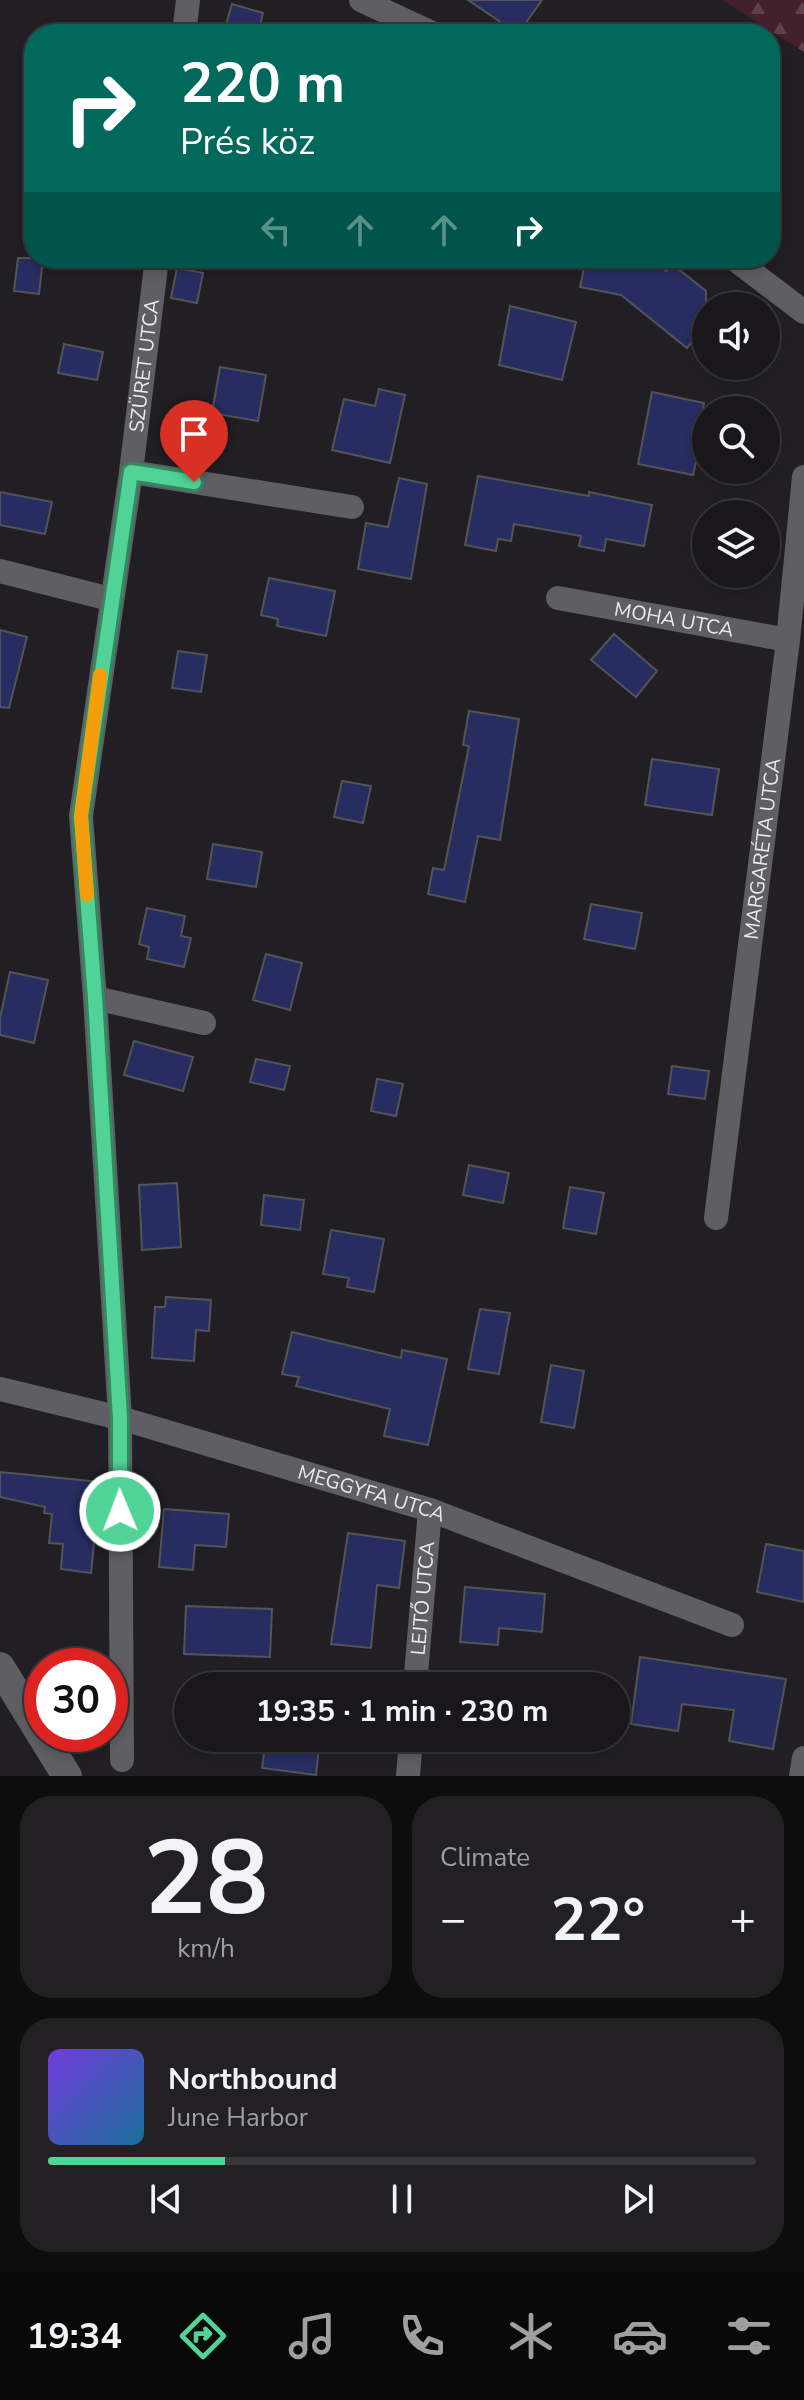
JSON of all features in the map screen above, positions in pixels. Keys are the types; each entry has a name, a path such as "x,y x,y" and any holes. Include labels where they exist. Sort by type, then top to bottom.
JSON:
{"street":[{"path":"185,24 188,0"},
{"path":"361,0 413,24"},
{"name":"SZÜRET UTCA","path":"122,1760 120,1418 81,816 110,599 131,472 156,268"},
{"path":"746,268 804,312"},
{"path":"131,472 352,507"},
{"name":"MARGARÉTA UTCA","path":"716,1218 788,640 804,477"},
{"path":"0,571 110,599"},
{"name":"MOHA UTCA","path":"558,598 788,640"},
{"path":"95,998 204,1023"},
{"name":"MEGGYFA UTCA","path":"0,1389 120,1418 430,1510 732,1625"},
{"name":"LEJTŐ UTCA","path":"416,1672 430,1510"},
{"path":"0,1667 67,1776"},
{"path":"408,1776 410,1752"},
{"path":"801,1776 804,1758"}],"green space":[{"path":"722,0 804,0 804,52 780,37 780,24 760,24"}],"building":[{"path":"468,0 542,0 525,24 503,24"},
{"path":"232,4 263,13 260,24 226,24"},
{"path":"18,258 24,258 24,268 42,268 39,294 14,291"},
{"path":"177,268 203,273 197,303 171,298"},
{"path":"584,268 662,268 666,271 677,268 706,291 692,292 692,342 687,348 621,295 580,287"},
{"path":"510,306 576,322 562,380 499,365"},
{"path":"64,344 103,352 97,380 58,373"},
{"path":"220,367 266,375 258,421 212,413"},
{"path":"379,389 405,395 390,463 332,450 344,399 375,406"},
{"path":"652,392 692,400 692,475 638,464"},
{"path":"478,476 589,496 589,492 652,505 644,546 606,539 604,551 579,546 581,536 514,524 511,541 498,539 496,551 465,545"},
{"path":"399,478 427,484 411,579 358,569 366,523 388,527"},
{"path":"0,492 52,502 45,534 0,525"},
{"path":"269,578 335,591 326,636 277,626 278,619 261,615"},
{"path":"0,630 27,637 9,708 0,707"},
{"path":"614,634 657,671 636,697 591,660"},
{"path":"178,651 207,655 201,692 172,688"},
{"path":"469,711 519,719 500,840 478,836 465,902 428,894 433,868 444,870 469,746 463,745"},
{"path":"652,759 719,769 712,815 645,805"},
{"path":"342,781 371,786 363,823 334,817"},
{"path":"213,844 262,852 256,887 207,879"},
{"path":"591,904 642,913 635,949 584,939"},
{"path":"147,908 185,916 181,936 191,938 184,967 147,959 149,947 139,944"},
{"path":"266,954 302,963 290,1010 253,1000"},
{"path":"10,972 48,980 34,1043 0,1035 0,1018"},
{"path":"134,1041 193,1057 183,1091 124,1075"},
{"path":"256,1059 290,1066 284,1090 250,1082"},
{"path":"672,1066 709,1071 705,1099 668,1094"},
{"path":"377,1079 403,1084 396,1116 371,1111"},
{"path":"469,1165 509,1173 503,1203 463,1195"},
{"path":"177,1183 181,1247 142,1250 139,1185"},
{"path":"570,1187 604,1193 596,1234 563,1228"},
{"path":"264,1195 304,1200 300,1230 261,1225"},
{"path":"331,1230 384,1239 374,1292 347,1287 349,1278 323,1274"},
{"path":"166,1297 211,1300 209,1331 196,1330 194,1361 152,1358 155,1307 165,1307"},
{"path":"480,1309 510,1313 499,1374 468,1369"},
{"path":"292,1332 401,1358 402,1350 447,1359 428,1445 384,1436 390,1409 296,1386 299,1377 282,1374"},
{"path":"551,1365 584,1371 574,1428 541,1422"},
{"path":"0,1472 100,1482 91,1573 61,1569 63,1544 49,1543 52,1514 44,1513 45,1507 0,1497"},
{"path":"164,1509 229,1514 226,1547 195,1545 193,1570 159,1567"},
{"path":"348,1533 405,1541 399,1588 377,1585 371,1648 331,1644"},
{"path":"766,1544 804,1551 804,1602 757,1592"},
{"path":"465,1587 545,1594 542,1632 499,1628 498,1645 460,1642"},
{"path":"186,1606 272,1609 270,1657 184,1654"},
{"path":"640,1657 786,1679 773,1749 729,1741 734,1710 682,1704 678,1731 631,1724"},
{"path":"264,1752 318,1752 316,1775 262,1768"}],"slow traffic":[{"path":"87,895 81,816 100,675"}],"route":[{"path":"120,1511 120,1418 81,816 110,599 131,472 194,482"}]}
